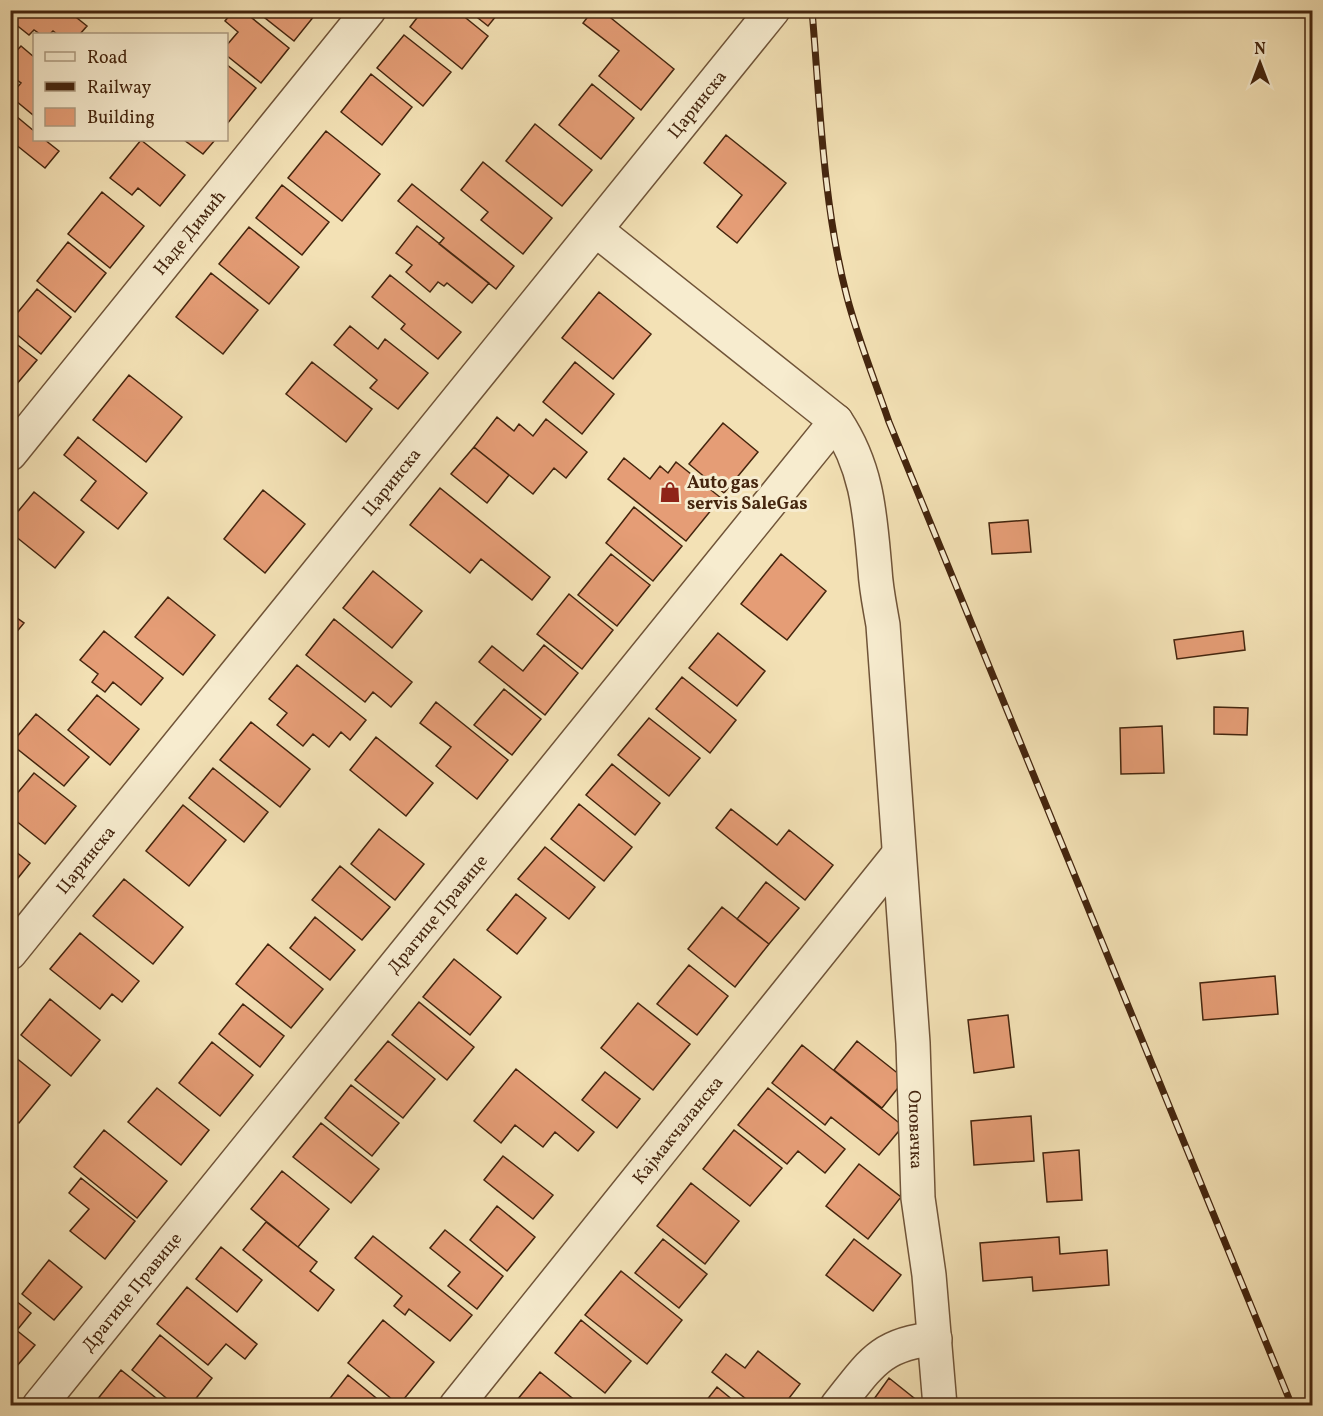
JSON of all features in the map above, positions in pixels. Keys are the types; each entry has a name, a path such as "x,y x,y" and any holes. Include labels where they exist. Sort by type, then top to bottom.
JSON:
{"street":[{"name":"Наде Димић","path":"10,454 369,10"},
{"name":"Царинска","path":"10,953 773,10"},
{"path":"596,230 836,421"},
{"name":"Оповачка","path":"836,421 862,473 872,527 875,572 883,625 913,1043 918,1198 926,1242 940,1406"},
{"name":"Драгице Правице","path":"39,1406 836,421"},
{"name":"Кајмакчаланска","path":"456,1406 898,855"},
{"path":"837,1406 877,1357 890,1348 915,1341 935,1339"}],"building":[{"path":"10,10 67,10 87,26 81,33 56,33 53,31 38,33 34,30 29,35 10,20"},
{"path":"234,10 242,10 289,48 261,83 228,57 228,44 238,32 225,21"},
{"path":"255,10 319,10 294,41"},
{"path":"423,10 456,10 488,36 462,69 410,27"},
{"path":"468,10 501,10 488,26"},
{"path":"593,10 601,10 674,69 641,110 599,76 619,51 583,23"},
{"path":"404,35 451,72 423,106 377,68"},
{"path":"21,46 33,56 33,115 10,96 21,83 10,75 10,58"},
{"path":"228,66 256,88 228,123"},
{"path":"371,74 412,107 382,145 341,112"},
{"path":"592,84 634,118 601,159 559,125"},
{"path":"10,111 33,130 33,141 46,141 59,151 45,168 10,140"},
{"path":"535,124 592,170 562,206 506,161"},
{"path":"326,131 380,174 342,221 288,178"},
{"path":"726,135 786,183 737,243 717,227 742,195 704,163"},
{"path":"140,141 185,175 160,206 138,188 132,195 110,178"},
{"path":"185,141 214,141 203,154"},
{"path":"483,162 552,218 523,254 481,220 488,212 461,190"},
{"path":"412,184 514,266 496,289 439,244 444,238 398,201"},
{"path":"282,185 329,222 302,255 256,218"},
{"path":"102,192 144,226 110,268 68,234"},
{"path":"417,226 489,283 472,303 447,283 444,286 438,282 430,292 406,272 412,265 396,253"},
{"path":"249,227 299,267 269,304 219,264"},
{"path":"68,242 106,273 75,312 37,281"},
{"path":"211,273 258,310 223,354 176,317"},
{"path":"390,275 461,332 438,359 401,329 405,324 372,297"},
{"path":"37,289 71,317 41,354 10,329 10,322"},
{"path":"599,292 651,334 613,379 562,338"},
{"path":"350,326 378,349 385,339 428,373 398,409 370,388 377,380 334,345"},
{"path":"10,339 37,360 11,391 10,390"},
{"path":"312,362 372,409 346,442 286,394"},
{"path":"575,362 614,394 582,434 543,402"},
{"path":"129,375 182,417 146,462 93,420"},
{"path":"497,417 514,431 519,424 533,436 546,419 587,452 566,478 554,468 533,494 474,447"},
{"path":"723,423 758,452 724,493 689,464"},
{"path":"78,437 147,493 118,529 81,500 96,481 64,455"},
{"path":"474,447 509,475 487,503 451,474"},
{"path":"624,458 650,479 660,466 668,473 676,462 721,498 686,541 608,479"},
{"path":"440,488 550,577 532,600 481,559 470,573 410,525"},
{"path":"263,490 305,524 265,573 224,539"},
{"path":"34,492 84,532 55,568 10,532 10,521"},
{"path":"634,507 682,546 653,581 606,543"},
{"path":"1028,520 1031,552 992,554 989,523"},
{"path":"611,554 650,585 617,626 578,595"},
{"path":"781,554 826,591 787,640 741,604"},
{"path":"373,571 422,611 392,648 343,608"},
{"path":"569,594 613,630 582,669 537,634"},
{"path":"168,597 215,635 183,675 135,637"},
{"path":"10,613 24,623 10,640"},
{"path":"334,619 412,682 391,707 373,692 365,702 306,655"},
{"path":"104,631 163,678 141,705 113,682 105,692 92,682 98,674 80,660"},
{"path":"1243,631 1245,650 1177,659 1174,640"},
{"path":"718,633 765,671 737,706 689,668"},
{"path":"544,645 578,673 545,715 479,662 492,646 523,671"},
{"path":"297,665 366,720 350,740 341,732 329,747 313,734 303,746 277,725 287,713 269,699"},
{"path":"682,677 736,720 710,753 656,709"},
{"path":"504,689 541,719 512,755 474,725"},
{"path":"97,695 139,729 110,765 68,730"},
{"path":"436,702 508,760 477,799 436,766 451,747 420,723"},
{"path":"1214,707 1248,708 1247,735 1214,734"},
{"path":"36,714 89,757 64,786 11,744"},
{"path":"649,718 700,758 669,796 618,755"},
{"path":"251,722 310,769 280,807 220,760"},
{"path":"1162,726 1164,773 1121,774 1120,728"},
{"path":"376,737 433,783 406,816 350,770"},
{"path":"612,764 660,803 635,835 586,795"},
{"path":"213,768 268,812 244,842 189,798"},
{"path":"34,773 76,806 45,844 10,816 10,802"},
{"path":"579,804 632,847 604,881 551,839"},
{"path":"183,805 226,840 189,886 146,851"},
{"path":"731,809 777,845 789,830 833,865 805,900 716,828"},
{"path":"379,829 424,864 395,900 351,864"},
{"path":"10,847 30,863 10,888"},
{"path":"545,847 595,887 569,919 518,879"},
{"path":"340,866 390,907 362,940 312,900"},
{"path":"124,879 183,927 153,964 93,916"},
{"path":"766,882 799,908 769,944 737,919"},
{"path":"516,894 546,918 517,954 487,930"},
{"path":"722,907 769,944 735,987 688,949"},
{"path":"315,917 355,950 330,980 290,948"},
{"path":"80,933 139,981 122,1002 112,994 100,1009 50,969"},
{"path":"268,944 323,989 291,1028 236,984"},
{"path":"454,959 501,997 470,1035 423,997"},
{"path":"689,965 728,996 697,1035 657,1004"},
{"path":"1275,976 1278,1014 1203,1020 1200,983"},
{"path":"50,999 100,1040 71,1076 21,1035"},
{"path":"419,1002 474,1047 447,1080 392,1035"},
{"path":"638,1003 690,1044 653,1090 601,1048"},
{"path":"243,1004 284,1036 260,1067 219,1034"},
{"path":"1008,1015 1014,1067 974,1073 968,1020"},
{"path":"388,1041 435,1079 403,1118 355,1080"},
{"path":"857,1041 905,1079 882,1108 834,1070"},
{"path":"212,1042 253,1075 220,1116 179,1083"},
{"path":"802,1045 903,1126 879,1155 831,1117 825,1125 772,1083"},
{"path":"10,1053 50,1085 19,1123 10,1116"},
{"path":"516,1069 594,1132 578,1151 555,1132 543,1147 515,1125 501,1143 474,1121"},
{"path":"605,1072 640,1099 617,1128 582,1100"},
{"path":"351,1085 399,1123 372,1156 325,1118"},
{"path":"157,1088 209,1130 181,1165 128,1122"},
{"path":"768,1088 845,1149 825,1173 798,1151 787,1164 738,1125"},
{"path":"1031,1116 1034,1161 974,1165 971,1121"},
{"path":"321,1123 379,1169 351,1203 293,1157"},
{"path":"104,1130 167,1181 137,1218 74,1167"},
{"path":"734,1130 782,1168 750,1206 703,1169"},
{"path":"1079,1150 1082,1200 1047,1202 1043,1153"},
{"path":"503,1156 553,1195 533,1219 484,1180"},
{"path":"859,1164 901,1197 868,1239 826,1206"},
{"path":"282,1171 329,1209 298,1247 251,1209"},
{"path":"81,1178 135,1221 105,1259 70,1231 89,1209 69,1193"},
{"path":"691,1183 739,1221 705,1264 657,1226"},
{"path":"497,1206 535,1237 507,1271 470,1240"},
{"path":"266,1222 317,1262 310,1271 334,1290 318,1311 243,1250"},
{"path":"445,1230 503,1276 477,1309 448,1286 460,1272 430,1248"},
{"path":"373,1236 472,1315 450,1341 409,1309 405,1315 394,1306 402,1296 355,1258"},
{"path":"1059,1237 1060,1254 1107,1250 1109,1285 1033,1291 1032,1277 983,1281 980,1243"},
{"path":"663,1239 707,1274 679,1308 635,1273"},
{"path":"854,1239 901,1275 873,1311 826,1275"},
{"path":"221,1247 262,1280 237,1312 196,1279"},
{"path":"49,1260 82,1287 54,1320 22,1294"},
{"path":"621,1271 682,1320 647,1364 585,1315"},
{"path":"187,1287 257,1344 245,1359 226,1344 208,1365 157,1324"},
{"path":"10,1296 31,1313 18,1329 10,1322"},
{"path":"383,1320 434,1362 399,1405 348,1363"},
{"path":"581,1320 631,1361 605,1393 555,1353"},
{"path":"10,1325 35,1345 10,1374"},
{"path":"160,1335 212,1378 190,1406 176,1406 132,1370"},
{"path":"758,1351 800,1384 783,1406 755,1406 712,1372 726,1354 745,1368"},
{"path":"121,1370 166,1406 92,1406"},
{"path":"540,1372 582,1406 524,1406 517,1400"},
{"path":"348,1375 386,1406 324,1406"},
{"path":"889,1378 924,1406 869,1406"},
{"path":"717,1387 740,1406 702,1406"}],"railway":[{"path":"812,10 827,191 839,262 861,344 889,422 1292,1406"}],"place":[{"name":"Auto gas servis SaleGas","path":"670,492"}]}
